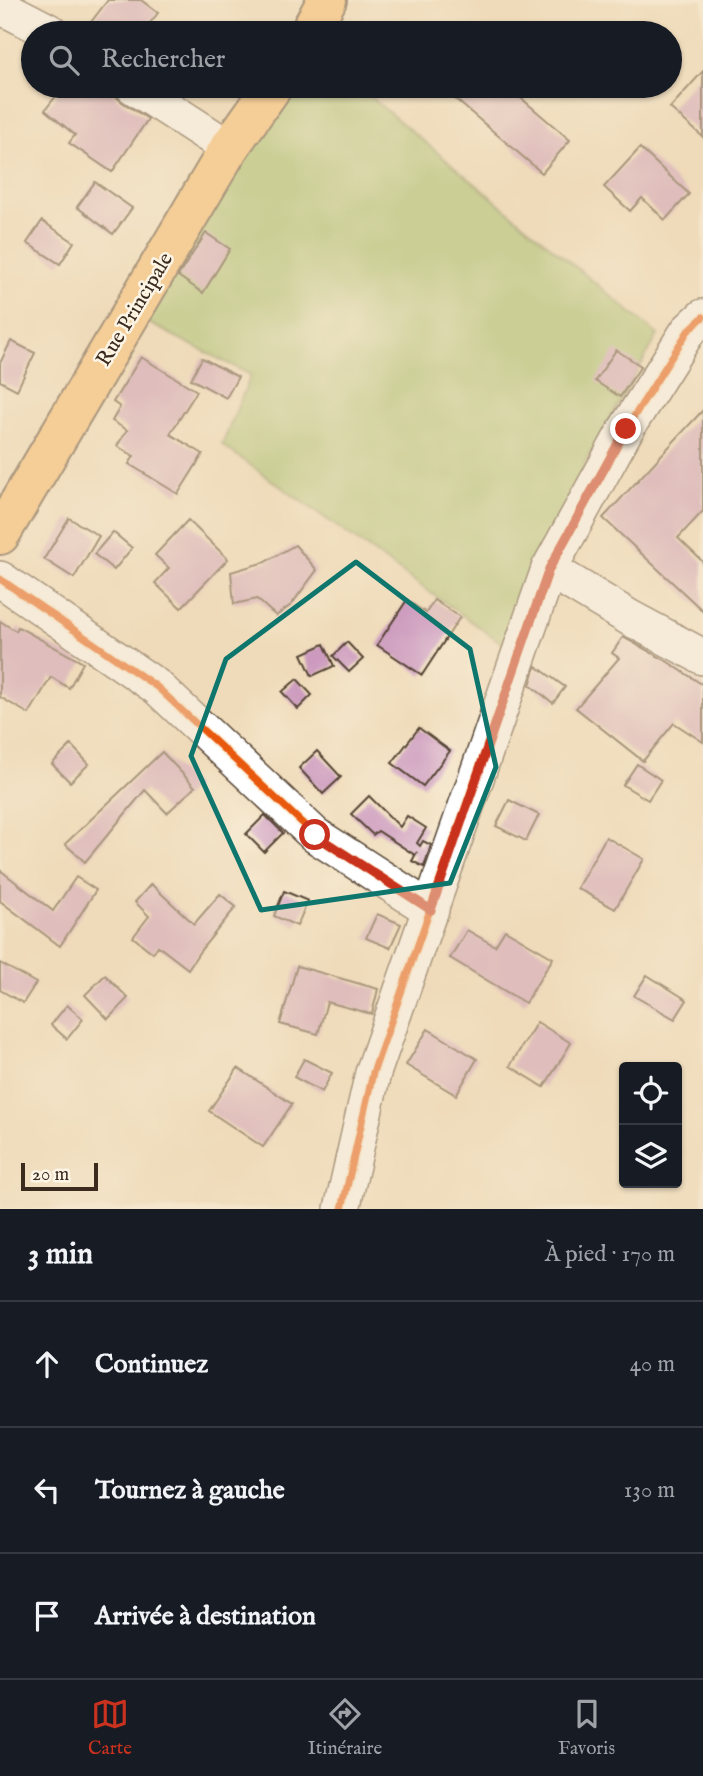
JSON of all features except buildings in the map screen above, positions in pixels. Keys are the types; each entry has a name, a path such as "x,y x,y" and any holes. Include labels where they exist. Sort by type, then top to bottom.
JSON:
{"main road":[{"path":"316,21 327,0"},
{"name":"Rue Principale","path":"0,535 229,148 264,98"}],"street":[{"path":"0,6 29,21"},
{"path":"152,98 229,148"},
{"path":"342,1209 373,1073 549,569 626,429 688,331 703,317"},
{"path":"549,569 630,618 703,657"},
{"path":"0,579 157,687 315,835 431,910"}],"highlighted area":[{"path":"356,562 470,649 496,767 450,883 261,910 191,756 226,659"}],"green space":[{"path":"266,98 372,98 658,335 585,463 520,656 222,445 251,375 131,314"}],"cycle path":[{"path":"342,1209 373,1073 549,569 626,429 688,331 703,317"},
{"path":"0,579 157,687 315,835 431,910"}],"route":[{"path":"315,835 431,910 549,569 626,429"}]}
